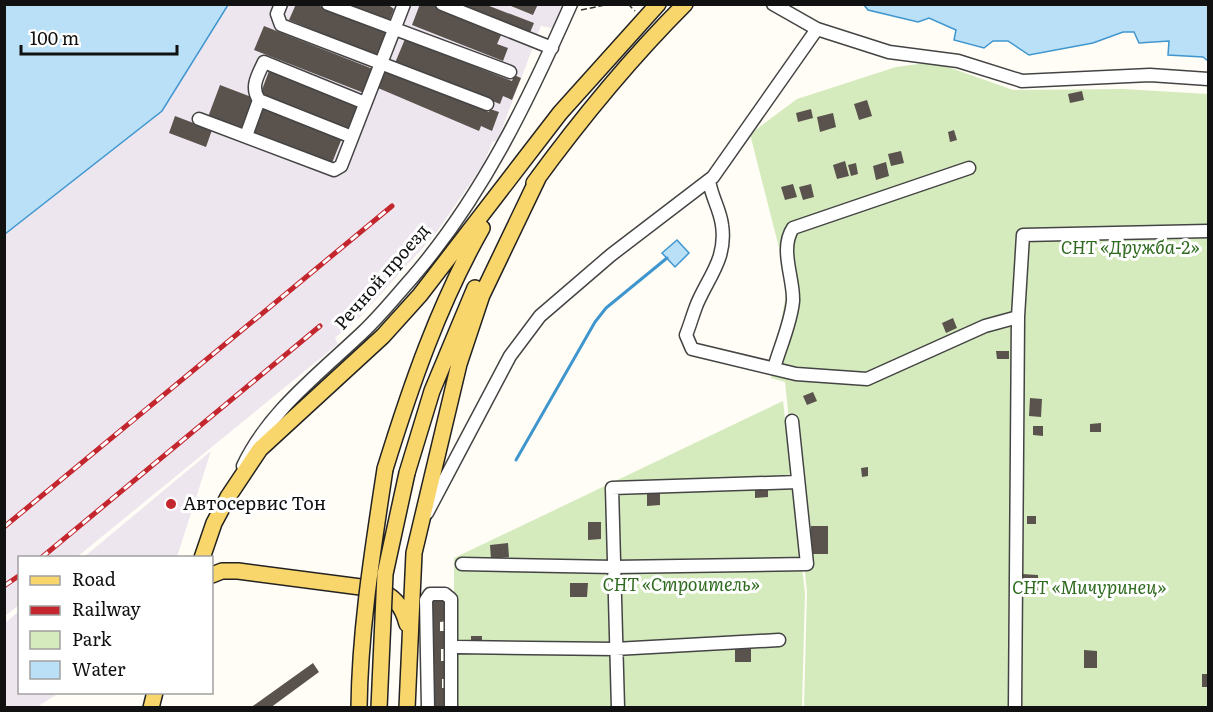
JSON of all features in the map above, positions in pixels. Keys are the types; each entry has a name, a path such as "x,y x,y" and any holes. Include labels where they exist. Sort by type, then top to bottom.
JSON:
{"main road":[{"path":"228,497 261,449 383,336 420,295 560,113 638,17 658,4"},
{"path":"379,708 385,574 407,474 432,391 466,307 485,266 538,176 578,123 654,35 685,4"},
{"path":"407,708 414,553 459,364 482,295 538,176"},
{"path":"359,708 361,644 385,469 410,387 443,306 463,262 507,183"},
{"name":"Речной проезд","path":"203,556 214,523 228,497"},
{"path":"213,575 222,571 238,571 376,589 391,595 404,610 410,632"}],"street":[{"path":"280,4 277,14 278,22 282,25 487,104"},
{"path":"328,4 510,72"},
{"path":"199,119 334,170 341,166 404,4"},
{"path":"442,4 552,48"},
{"path":"773,4 817,29 889,52 958,62 1022,81 1150,75 1209,79"},
{"name":"Речной проезд","path":"228,497 250,450 266,428 366,329 414,275 463,211 518,120 570,8"},
{"path":"421,525 510,356 540,316 611,255 709,180 749,128 817,29"},
{"path":"246,136 259,100 254,85 264,62 365,103"},
{"path":"259,100 352,137"},
{"path":"774,369 793,303 792,279 786,252 793,228 969,168"},
{"path":"709,180 711,194 722,223 722,248 714,275 698,302 686,335 692,349 796,374 867,379 985,326 1018,317"},
{"path":"1014,708 1018,317 1023,235 1209,231"},
{"path":"462,564 614,567 807,564 792,421"},
{"path":"618,708 612,488 798,482"},
{"path":"428,708 426,600 430,594 445,594 451,599 451,708"},
{"path":"458,646 615,649 780,640"}],"path":[{"path":"570,8 610,4"},
{"path":"627,4 638,17"}],"shaded area":[{"path":"228,5 567,5 552,28 541,26 497,142 493,141 483,165 436,233 360,317 335,338 338,344 78,556 18,556 18,606 5,616 5,234 162,111"},
{"name":"Автосервис Тон","path":"211,451 177,556 85,556"},
{"path":"18,612 18,694 57,694 37,707 5,707 5,623"}],"green space":[{"path":"934,62 1013,90 1123,89 1208,94 1208,707 804,707 807,592 785,382 771,378 788,283 750,134 797,99 896,67"},
{"name":"СНТ «Строитель»","path":"783,401 805,593 802,707 454,707 454,558"}],"water":[{"path":"5,4 228,5 162,111 5,234"},
{"path":"864,5 1208,5 1208,61 1203,57 1168,55 1169,41 1139,43 1134,32 1123,32 1093,43 1029,55 1008,41 993,41 984,48 954,40 956,30 929,18 918,22 868,10"},
{"path":"677,240 689,253 675,267 662,253"}],"building":[{"path":"296,4 315,4 386,33 377,56 289,20"},
{"path":"346,4 387,4 394,9 389,22"},
{"path":"420,4 431,4 502,33 497,44 508,48 503,61 412,25"},
{"path":"484,4 534,23 529,35 450,5"},
{"path":"506,4 538,4 533,15"},
{"path":"264,26 373,69 364,93 254,50"},
{"path":"405,39 512,81 514,75 521,78 512,100 503,96 500,104 395,63"},
{"path":"269,71 357,107 348,130 260,95"},
{"path":"385,72 489,112 490,109 499,112 492,131 481,126 479,131 378,88"},
{"path":"220,85 254,98 241,130 208,117"},
{"path":"1082,91 1084,100 1070,103 1068,94"},
{"path":"867,100 872,116 859,120 854,104"},
{"path":"262,107 342,138 332,163 252,132"},
{"path":"811,109 813,118 798,122 796,113"},
{"path":"833,113 836,127 820,132 817,117"},
{"path":"175,116 212,130 206,147 169,133"},
{"path":"954,130 957,140 950,142 948,132"},
{"path":"901,151 904,163 891,166 888,154"},
{"path":"845,161 849,176 837,179 833,165"},
{"path":"886,162 889,176 876,180 873,166"},
{"path":"856,163 858,174 851,176 848,165"},
{"path":"793,184 797,197 785,200 781,187"},
{"path":"811,184 814,197 803,200 799,187"},
{"path":"953,318 957,328 946,333 942,323"},
{"path":"996,351 1009,351 1009,359 997,359"},
{"path":"813,392 817,401 807,405 803,396"},
{"path":"1030,398 1042,399 1041,417 1029,416"},
{"path":"1101,423 1101,432 1090,432 1090,424"},
{"path":"1033,426 1043,426 1043,436 1033,435"},
{"path":"868,467 868,476 862,477 861,468"},
{"path":"755,485 768,485 768,497 755,498"},
{"path":"660,489 660,505 647,506 647,490"},
{"path":"1027,516 1036,516 1036,524 1027,524"},
{"path":"588,522 601,522 601,539 588,540"},
{"path":"811,526 828,526 828,554 811,554"},
{"path":"508,543 509,557 491,559 490,545"},
{"path":"1022,574 1038,575 1038,591 1022,590"},
{"path":"570,583 588,583 587,597 570,597"},
{"path":"430,601 448,601 448,621 440,622 440,631 448,631 448,649 441,649 441,661 448,661 448,679 442,679 442,688 448,688 448,708 432,708"},
{"path":"471,636 482,636 482,645 471,645"},
{"path":"735,643 751,644 751,662 735,662"},
{"path":"1084,650 1097,651 1097,668 1084,668"},
{"path":"313,663 319,672 270,708 250,708"},
{"path":"1202,674 1208,674 1208,687 1202,687"}],"waterway":[{"path":"516,460 595,322 606,308 667,258"}],"railway":[{"path":"4,527 392,206"},
{"path":"43,556 320,326"},
{"path":"4,586 18,576"}],"place":[{"name":"Автосервис Тон","path":"171,504"}],"park label":[{"name":"СНТ «Дружба-2»","path":"1130,248"},
{"name":"СНТ «Мичуринец»","path":"1089,588"}]}
